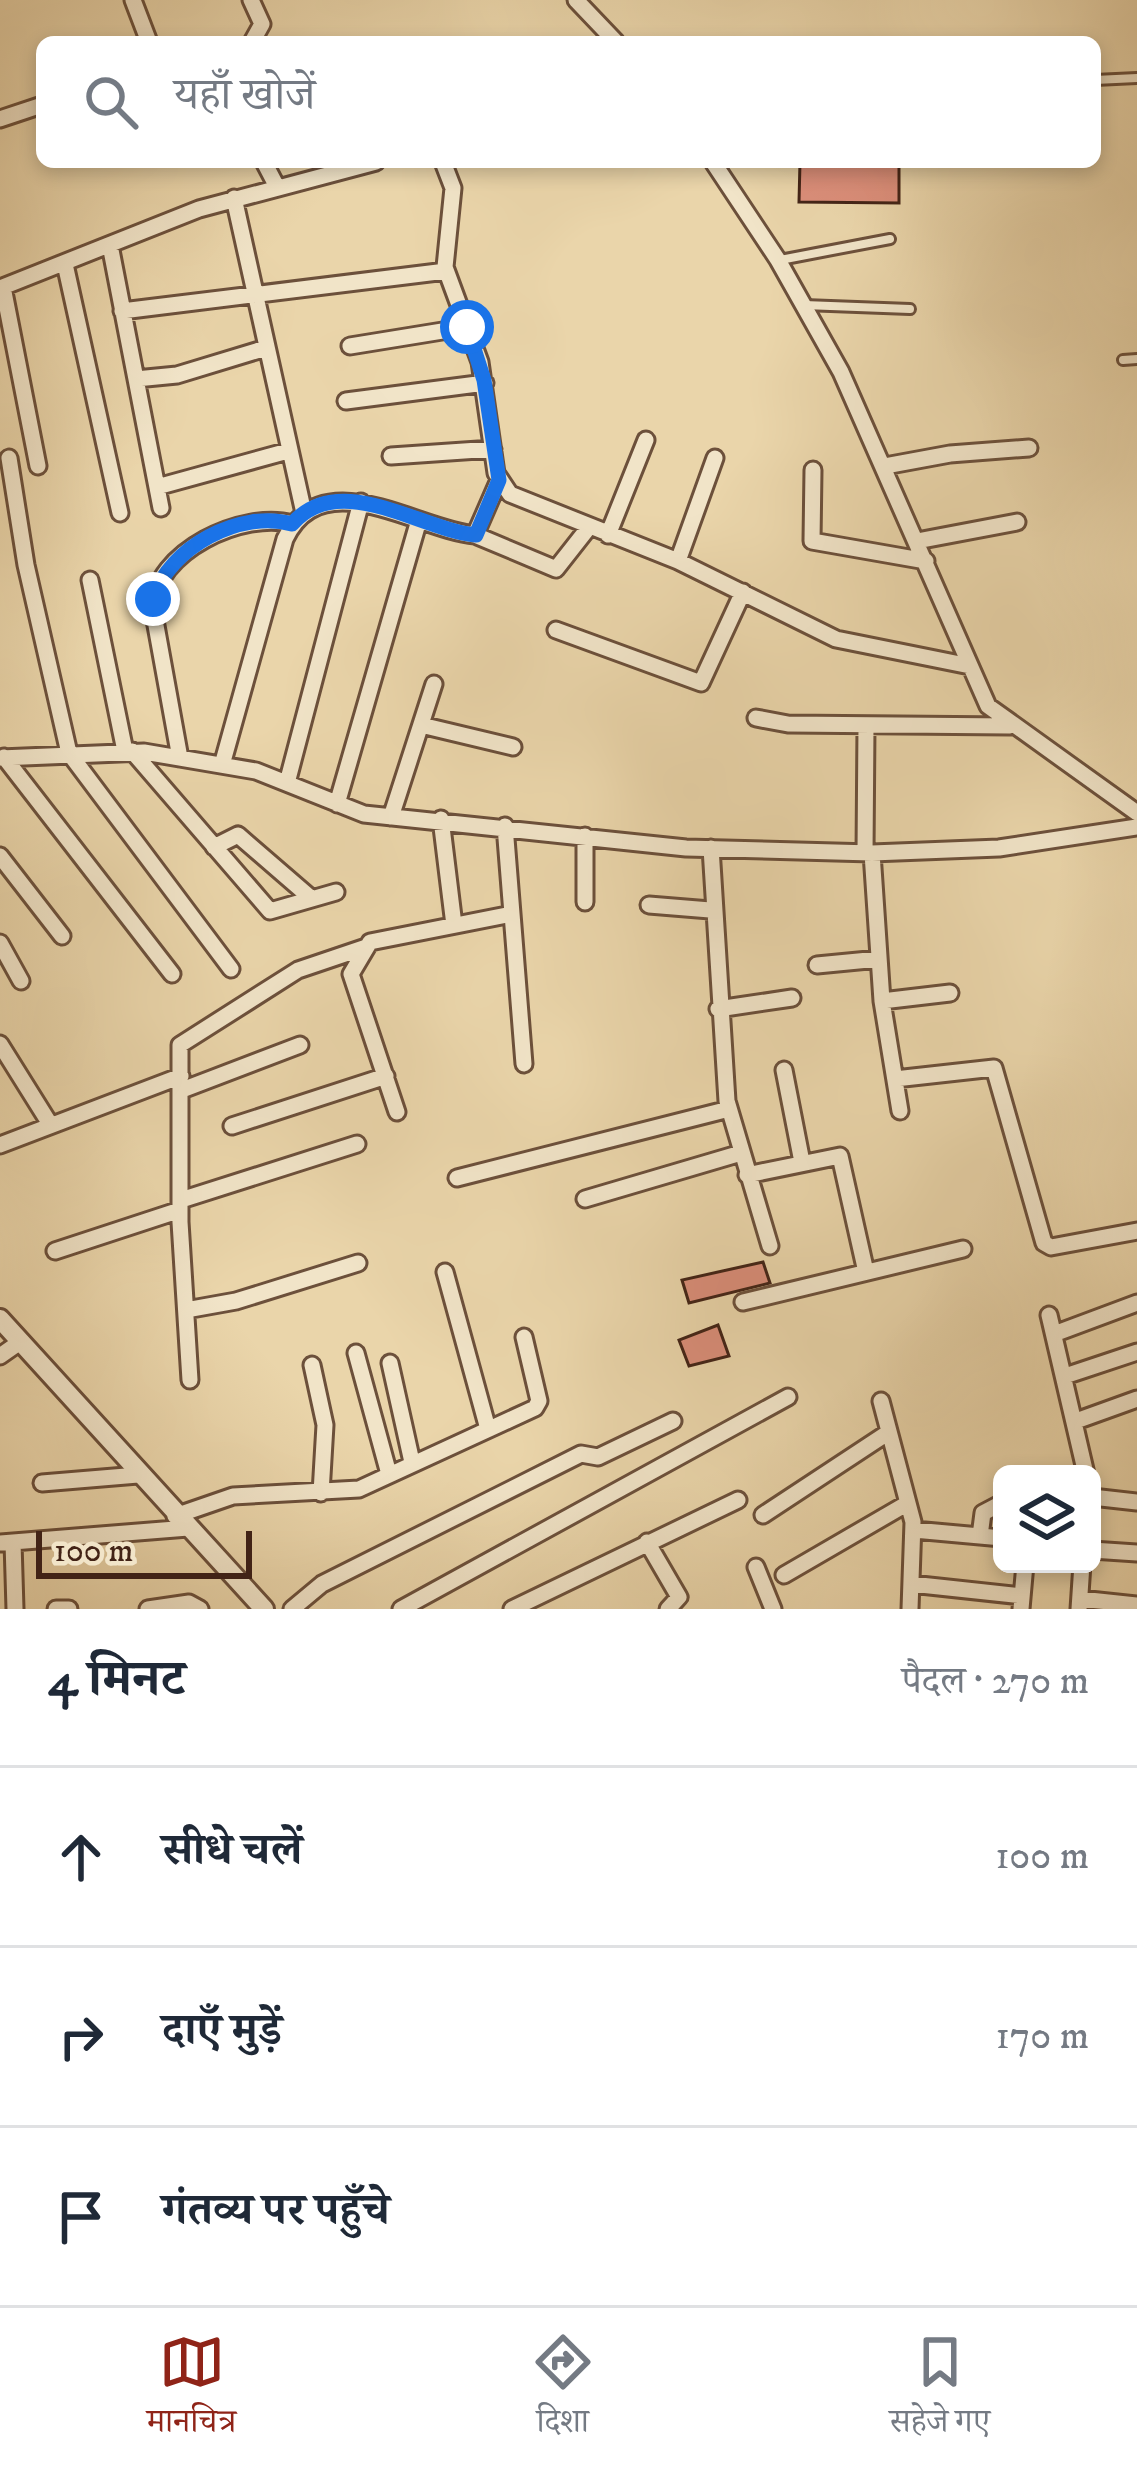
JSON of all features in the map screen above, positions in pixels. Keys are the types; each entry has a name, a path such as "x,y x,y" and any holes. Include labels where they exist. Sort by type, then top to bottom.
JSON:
{"street":[{"path":"133,0 147,36"},
{"path":"251,0 262,24 255,36"},
{"path":"576,0 610,36"},
{"path":"0,119 36,107"},
{"path":"267,168 276,185"},
{"path":"38,466 2,288 234,198 350,168"},
{"path":"445,168 453,188 446,271 485,383 499,480 476,535"},
{"path":"716,168 804,305 885,466 988,706 1137,813"},
{"path":"222,765 298,519 234,198"},
{"path":"110,245 161,508"},
{"path":"65,264 120,513"},
{"path":"122,311 446,271"},
{"path":"350,346 467,327"},
{"path":"136,379 177,375 266,348"},
{"path":"346,401 485,383"},
{"path":"608,535 646,440"},
{"path":"885,466 950,454 1029,448"},
{"path":"391,456 493,449"},
{"path":"157,487 288,451"},
{"path":"9,458 26,565 68,753 231,968"},
{"path":"678,561 715,458"},
{"path":"813,470 812,541 926,561"},
{"path":"499,480 525,503 678,561 836,639 970,666"},
{"path":"180,758 153,609 156,589 188,549 256,519 298,519 361,502 476,535 556,569 590,527"},
{"path":"287,783 361,502"},
{"path":"337,804 419,520"},
{"path":"917,541 1017,522"},
{"path":"91,580 129,751 270,910 336,892"},
{"path":"556,629 701,683 743,592"},
{"path":"392,817 434,684"},
{"path":"756,718 788,724 1010,726"},
{"path":"421,725 513,747"},
{"path":"866,726 869,853 882,1000 900,1111"},
{"path":"2,758 129,751 222,765 287,783 337,804 392,817 711,848 869,853 1017,847 1137,827"},
{"path":"2,758 172,974"},
{"path":"441,819 454,925"},
{"path":"505,826 524,1064"},
{"path":"214,847 238,835 312,899"},
{"path":"585,836 585,902"},
{"path":"711,848 710,910 729,1109 770,1246"},
{"path":"0,856 62,936"},
{"path":"649,905 710,910"},
{"path":"190,1380 181,1205 180,1045 189,1034 298,970 366,946 512,914"},
{"path":"0,943 21,981"},
{"path":"366,946 351,974 397,1112"},
{"path":"817,965 879,959"},
{"path":"882,1000 950,993"},
{"path":"718,1009 792,998"},
{"path":"0,1044 50,1124"},
{"path":"0,1145 50,1124 300,1046"},
{"path":"895,1079 994,1069 1044,1244 1051,1247 1137,1231"},
{"path":"784,1070 802,1162"},
{"path":"232,1126 386,1076"},
{"path":"457,1178 729,1109"},
{"path":"55,1251 357,1144"},
{"path":"585,1199 740,1153"},
{"path":"746,1174 836,1155 844,1159 866,1272"},
{"path":"743,1302 963,1249"},
{"path":"186,1310 236,1301 358,1263"},
{"path":"446,1272 488,1429"},
{"path":"1054,1334 1137,1303"},
{"path":"1048,1315 1076,1421 1082,1465"},
{"path":"0,1319 264,1609"},
{"path":"15,1609 7,1543 182,1522 232,1496 359,1489 535,1408 539,1401 524,1337"},
{"path":"0,1356 20,1342"},
{"path":"1064,1376 1137,1352"},
{"path":"356,1353 389,1474"},
{"path":"389,1363 412,1462"},
{"path":"312,1365 325,1424 321,1493"},
{"path":"401,1609 788,1397"},
{"path":"1076,1421 1137,1399"},
{"path":"881,1401 914,1530 910,1609"},
{"path":"292,1609 322,1584 581,1454 598,1457 673,1420"},
{"path":"763,1515 889,1432"},
{"path":"42,1483 138,1475"},
{"path":"1101,1498 1137,1502"},
{"path":"512,1609 738,1500"},
{"path":"784,1575 908,1503"},
{"path":"980,1536 982,1513 993,1508"},
{"path":"914,1530 993,1537"},
{"path":"647,1542 679,1597 668,1609"},
{"path":"1101,1551 1137,1553"},
{"path":"756,1567 773,1609"},
{"path":"1081,1573 1079,1604 1136,1606"},
{"path":"911,1584 1022,1602"},
{"path":"965,1609 967,1590"},
{"path":"148,1609 189,1603 200,1609"},
{"path":"56,1609 69,1609"}],"lane":[{"path":"1101,80 1137,79"},
{"path":"778,260 890,239"},
{"path":"804,305 910,309"},
{"path":"1123,360 1137,359"}],"building":[{"path":"800,168 899,168 899,203 799,202"},
{"path":"763,1262 770,1283 689,1303 682,1280"},
{"path":"718,1325 729,1356 689,1366 679,1340"}],"route":[{"path":"153,599 173,563 188,549 256,519 292,524 311,509 352,501 476,535 499,480 484,380 467,327"}]}
